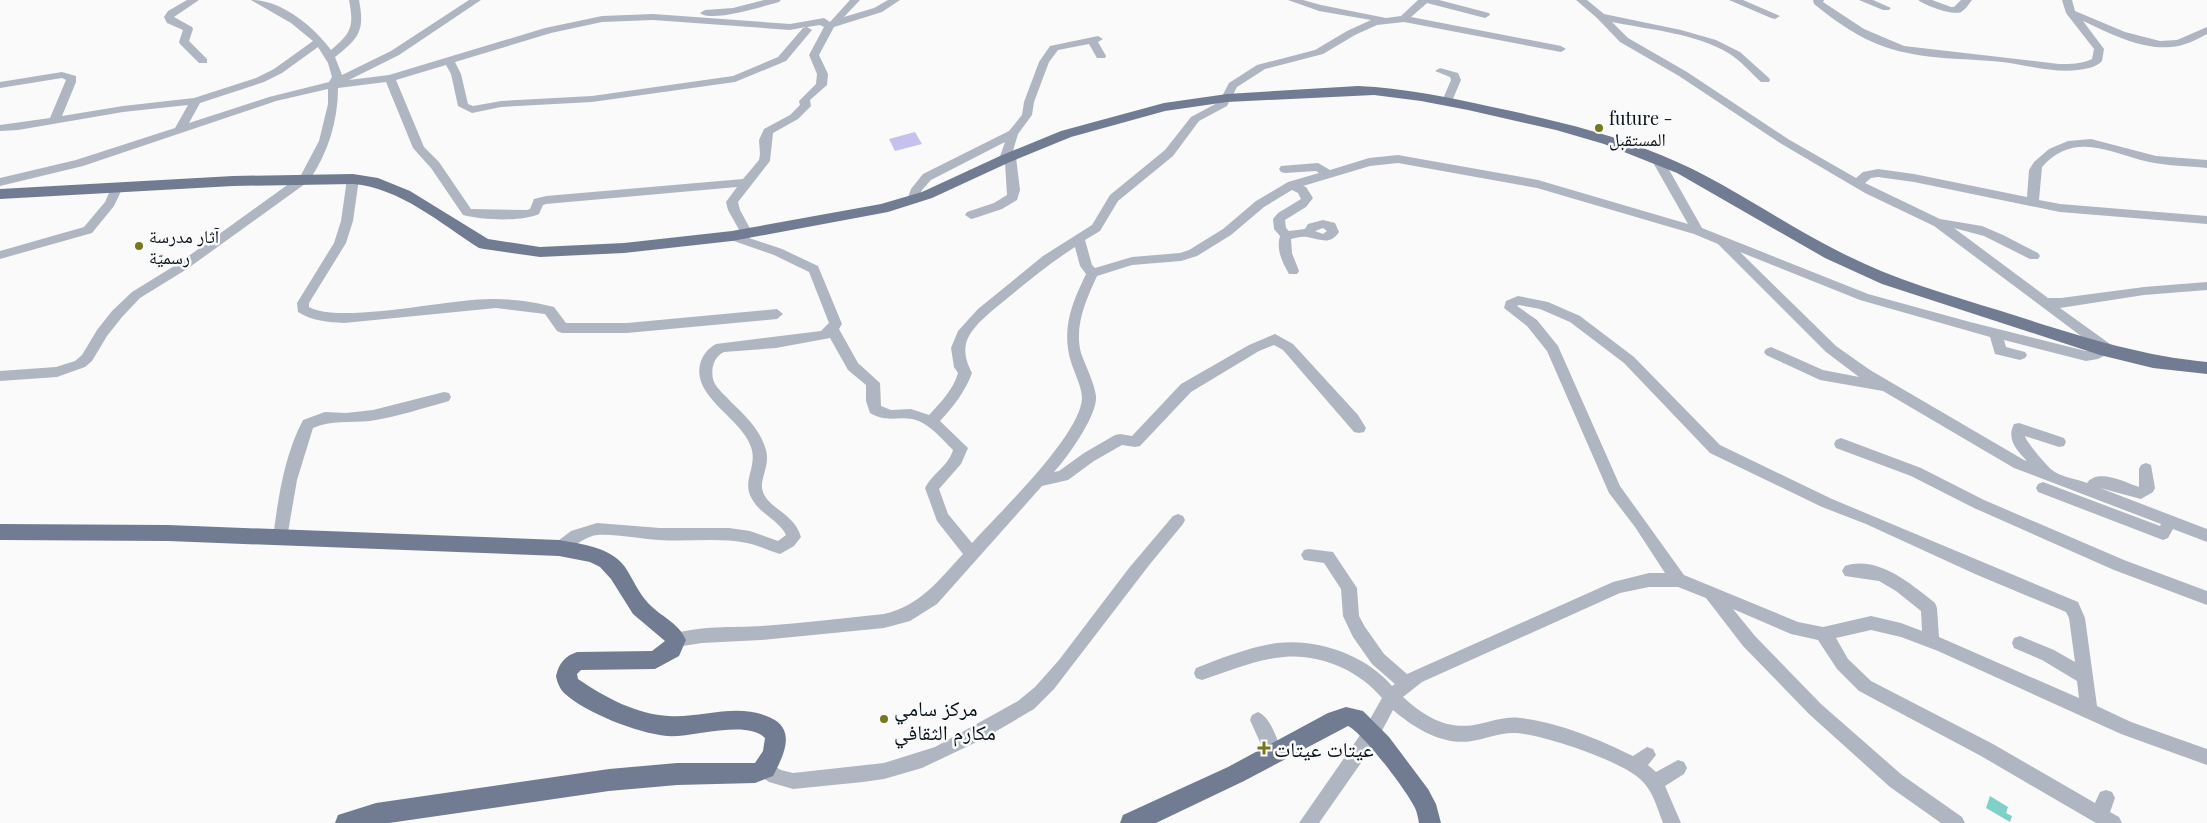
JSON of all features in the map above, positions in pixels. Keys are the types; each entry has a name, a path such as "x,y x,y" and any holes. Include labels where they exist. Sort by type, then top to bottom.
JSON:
{"main road":[{"path":"0,194 305,178 353,178 373,181 405,194 484,244 540,252 624,248 739,235 883,209 913,200 1008,158 1086,127 1164,107 1227,98 1358,90 1396,92 1447,101 1552,125 1611,142 1658,159 1736,200 1836,257 1883,279 2116,355 2207,368"},
{"path":"0,532 168,533 559,548 599,557 617,572 630,596 643,611 672,634 676,640 672,650 655,660 577,661 568,668 566,674 568,683 576,690 608,706 651,724 687,725 736,720 753,721 771,728 775,734 776,743 765,769 755,772 742,774 676,774 609,780 376,814 346,823"},
{"path":"1131,823 1274,754 1341,718 1355,718 1371,734 1414,786 1425,804 1430,823"}],"street":[{"path":"194,0 172,13 169,17 171,21 188,29 184,42 203,62"},
{"path":"0,376 57,372 80,364 87,358 102,333 136,295 182,266 305,178 318,157 329,127 334,83 337,76 331,55 320,41 301,26 256,0"},
{"path":"331,55 356,32 358,18 354,0"},
{"path":"334,83 395,54 476,0"},
{"path":"681,18 733,11 776,0"},
{"path":"559,548 576,535 596,529 660,534 729,534 750,536 776,547 784,547 790,542 794,534 786,523 766,508 756,493 755,479 761,462 758,448 747,427 709,386 706,380 710,355 717,349 799,340 828,334 836,324 814,270 739,235 744,224 732,207 732,202 764,161 766,154 764,140 768,131 794,117 806,106 804,101 806,98 822,84 823,76 814,55 832,22 849,0"},
{"path":"0,182 72,165 273,99 334,83 465,54 549,30 586,22 640,17 681,18 790,27 832,22 855,0"},
{"path":"1293,0 1319,8 1383,20 1404,19 1561,50"},
{"path":"1404,19 1426,0 1485,15"},
{"path":"1581,0 1601,16 1624,40 1683,74 1784,141 1857,183 1938,223 1973,247 2116,355"},
{"path":"1734,0 1774,16"},
{"path":"1819,0 1816,2 1836,17 1868,36 1914,52 2055,66 2078,67 2089,65 2096,61 2099,49 2071,13 2067,0"},
{"path":"1864,0 1886,8"},
{"path":"1923,0 1950,10 1957,10 1966,0"},
{"path":"752,25 763,28 807,30 871,12 893,1"},
{"path":"2071,13 2127,35 2162,44 2186,41 2207,30"},
{"path":"1601,16 1689,36 1725,48 1738,55 1765,80"},
{"path":"931,422 952,398 962,382 965,373 961,367 958,348 963,334 1000,296 1047,259 1096,228 1114,198 1172,150 1195,119 1223,104 1233,85 1261,67 1319,52 1361,28 1383,20"},
{"path":"449,61 456,74 463,106 472,110 501,104 598,99 735,79 782,59 807,30"},
{"path":"913,200 917,189 927,177 1013,133 1027,115 1029,102 1044,62 1054,48 1095,39 1100,56"},
{"path":"0,128 18,128 123,109 195,101 260,80 278,71 320,41"},
{"path":"334,83 390,78 449,61 465,54"},
{"path":"1440,71 1454,75 1456,80 1447,101"},
{"path":"0,85 62,75 70,76 72,78 71,82 54,121"},
{"path":"390,78 419,148 435,166 468,212 475,214 528,214 535,211 538,202 546,200 746,183"},
{"path":"180,128 190,114 195,101"},
{"path":"971,215 998,206 1013,197 1014,190 1008,158 1013,133"},
{"path":"2033,202 2036,168 2046,156 2071,142 2113,146 2130,154 2151,158 2207,164"},
{"path":"676,640 702,636 761,633 876,622 904,616 932,598 1065,450 1088,405 1086,385 1074,350 1073,336 1074,319 1079,302 1092,273 1132,261 1181,257 1193,253 1227,232 1260,204 1292,185 1382,160 1398,159 1423,162 1520,179 1719,239 1864,297 2086,356 2093,356 2102,351"},
{"path":"1658,159 1698,232"},
{"path":"1285,169 1318,167 1329,174"},
{"path":"1857,183 1868,175 1878,173 1914,178 2060,208 2207,220"},
{"path":"353,178 347,220 342,237 303,303 304,310 313,314 344,318 496,303 549,310 562,328 572,330 627,328 777,314"},
{"path":"1286,235 1280,229 1279,218 1305,202 1307,198 1302,190 1292,185"},
{"path":"0,255 88,230 110,203 117,187"},
{"path":"1938,223 1982,229 2034,256"},
{"path":"1286,235 1308,233"},
{"path":"1286,235 1284,240 1286,255 1293,271"},
{"path":"1079,239 1086,266 1092,273"},
{"path":"1719,239 1831,349 1846,361 2019,464 2045,482 2107,511 2163,534 2170,520"},
{"path":"2045,303 2061,303 2151,290 2207,286"},
{"path":"1679,580 1614,489 1553,349 1532,324 1510,308 1510,304 1513,302 1518,300 1543,305 1575,319 1629,360 1715,449 1827,503 1871,520 1980,569 2072,607 2077,618 2089,712"},
{"path":"833,330 859,376 873,383 875,409 888,416 915,414 931,422 961,448 954,465 938,477 932,488 942,517 972,554"},
{"path":"1996,333 2000,355 2020,356"},
{"path":"1038,481 1063,476 1089,457 1120,439 1134,442 1186,388 1254,348 1275,339 1288,347 1353,419 1358,428"},
{"path":"1772,352 1820,375 1888,387"},
{"path":"280,538 291,475 298,447 308,424 325,417 346,418 373,415 444,397"},
{"path":"2045,482 2045,469 2021,446 2017,436 2019,428 2059,442"},
{"path":"1841,444 1916,472 1979,504 2119,565 2207,598"},
{"path":"2089,491 2102,481 2141,493 2148,488 2146,469"},
{"path":"2045,482 2089,491 2170,520 2207,536"},
{"path":"765,769 777,778 794,782 860,775 904,766 936,756 967,741 1018,710 1045,686 1178,520"},
{"path":"1309,555 1328,557 1350,588 1351,616 1359,632 1378,658 1406,684"},
{"path":"1850,571 1863,570 1898,581 1929,608 1931,642"},
{"path":"1308,823 1371,734 1391,697 1406,684 1416,677 1618,586 1648,580 1679,580 1797,629 1823,634 1871,623 1901,630 2089,712 2207,757"},
{"path":"1712,593 1749,641 1815,708 1896,781 1956,823"},
{"path":"1823,634 1831,642 1840,660 1850,673 1865,686 1986,750 2107,819"},
{"path":"2020,643 2048,655 2084,677"},
{"path":"1202,673 1243,659 1279,650 1314,652 1356,667 1374,678 1402,708 1442,732 1456,735 1512,725 1531,727 1641,760 1654,783 1672,823"},
{"path":"1258,720 1267,735 1274,754"},
{"path":"1654,783 1678,768"},
{"path":"2106,798 2107,819"}],"shaded area":[{"path":"915,132 922,144 895,151 889,139"},
{"path":"1990,796 2008,807 2006,813 2012,816 2010,822 1986,808"}],"place":[{"name":"future - المستقبل","path":"1599,128"},
{"name":"آثار مدرسة رسميّة","path":"139,246"},
{"name":"مركز سامي مكارم الثقافي","path":"884,719"},
{"name":"عيتات عيتات","path":"1264,748"}]}
